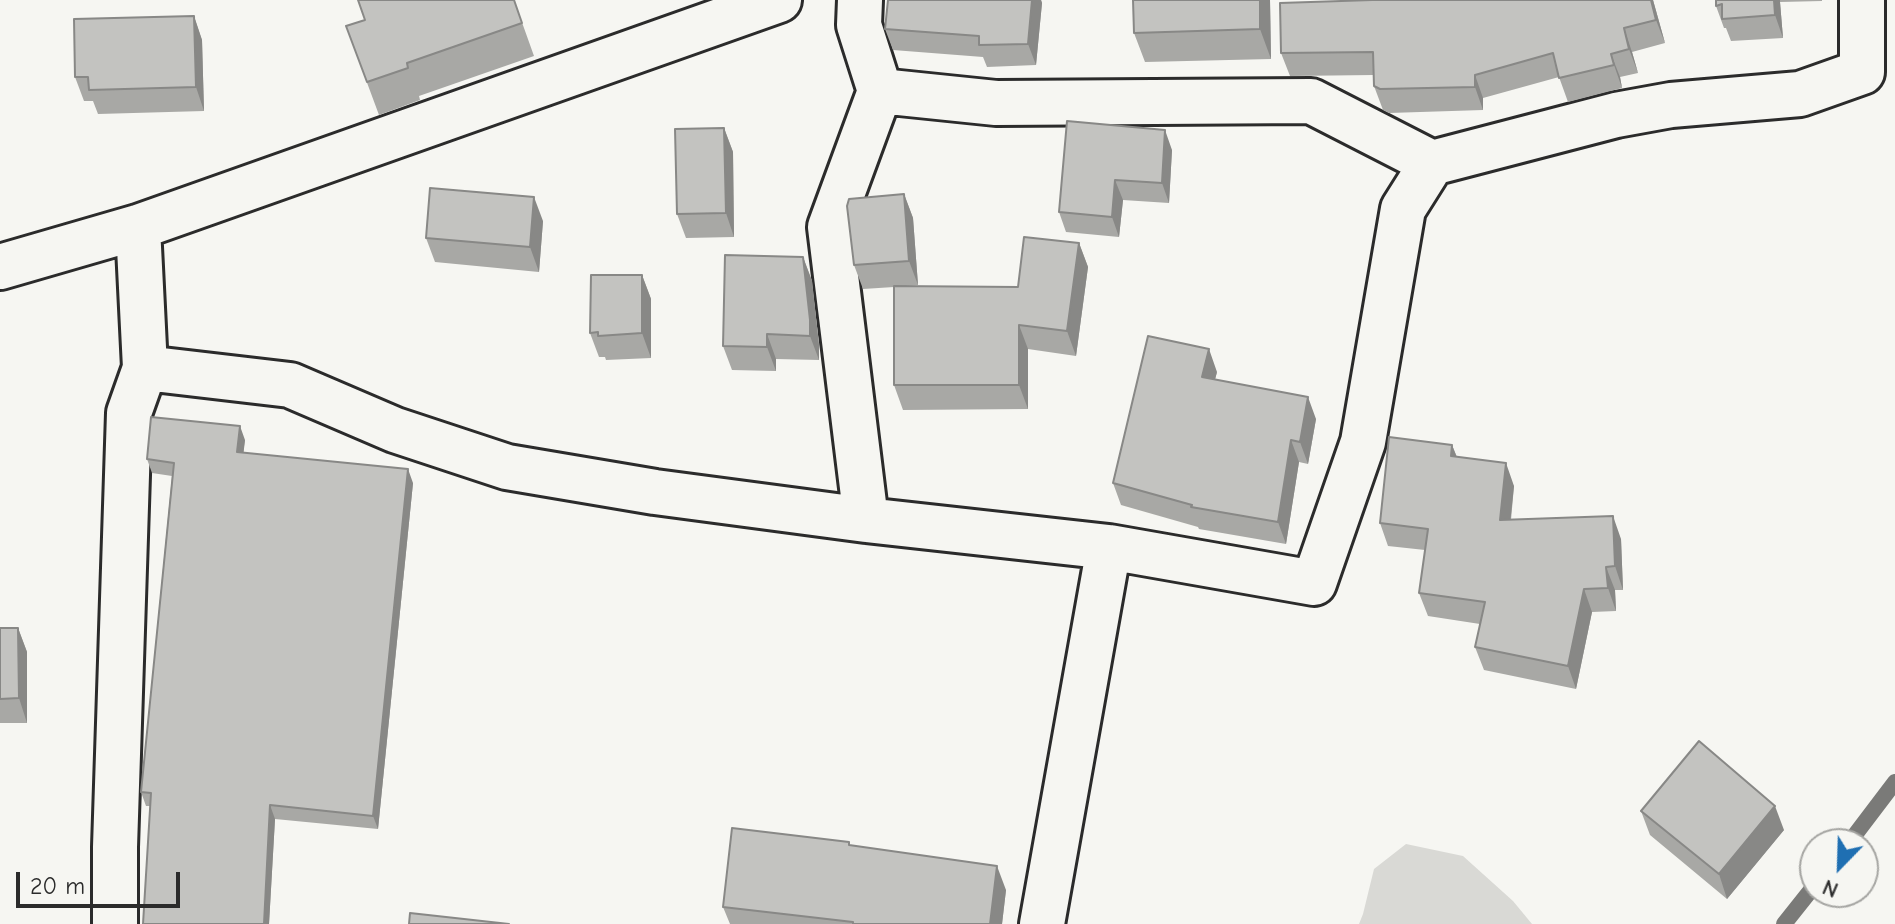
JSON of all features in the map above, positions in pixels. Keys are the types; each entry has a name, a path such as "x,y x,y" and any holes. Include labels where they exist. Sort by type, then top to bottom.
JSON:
{"street":[{"path":"0,267 138,227 779,0"},
{"path":"860,0 859,25 880,91 830,227 866,520"},
{"path":"880,91 996,103 1311,101 1432,163 1616,115 1671,105 1800,94 1862,72 1862,0"},
{"path":"145,368 290,385 395,430 507,467 655,492 866,520 1109,547 1314,583 1363,442 1403,209 1432,163"},
{"path":"115,924 129,413 145,368 138,227"},
{"path":"1042,924 1109,547"}],"shaded area":[{"path":"1406,844 1463,856 1513,901 1532,924 1359,924 1374,869"}],"building":[{"path":"358,0 514,0 522,23 407,63 408,68 367,82 346,26 365,20"},
{"path":"888,0 1032,0 1028,44 979,45 979,36 885,29"},
{"path":"1133,0 1260,0 1260,29 1134,33"},
{"path":"1651,0 1656,20 1624,28 1629,49 1611,54 1614,65 1559,78 1553,53 1475,75 1475,87 1380,89 1374,86 1373,52 1281,53 1280,3"},
{"path":"1716,0 1774,0 1775,15 1722,19 1722,4 1716,6"},
{"path":"194,16 196,87 89,90 88,77 75,77 74,19"},
{"path":"1067,121 1165,130 1162,183 1115,180 1112,217 1059,212"},
{"path":"724,128 726,213 677,214 675,129"},
{"path":"430,188 534,197 530,247 426,238"},
{"path":"904,194 909,261 854,265 847,206 849,199"},
{"path":"1024,237 1079,243 1067,331 1019,325 1019,385 894,385 894,286 1018,287"},
{"path":"725,255 803,257 810,336 767,334 767,347 723,346"},
{"path":"591,275 642,275 642,333 598,336 598,332 590,333"},
{"path":"1148,336 1209,349 1202,377 1308,397 1300,442 1291,440 1278,522 1191,507 1113,483"},
{"path":"151,417 240,426 237,452 408,469 373,816 270,805 264,924 143,924 151,793 141,792 174,463 147,459"},
{"path":"1389,437 1452,445 1451,456 1506,463 1500,520 1613,516 1615,566 1606,567 1608,588 1584,589 1568,666 1475,647 1485,602 1419,593 1428,529 1380,523"},
{"path":"0,628 18,628 19,698 0,699"},
{"path":"1699,741 1775,806 1719,874 1641,811"},
{"path":"732,828 849,842 849,845 997,866 990,924 853,924 723,907"},
{"path":"410,913 509,924 409,924"}],"waterway":[{"path":"1860,828 1895,782"},
{"path":"1784,924 1799,905"}]}
